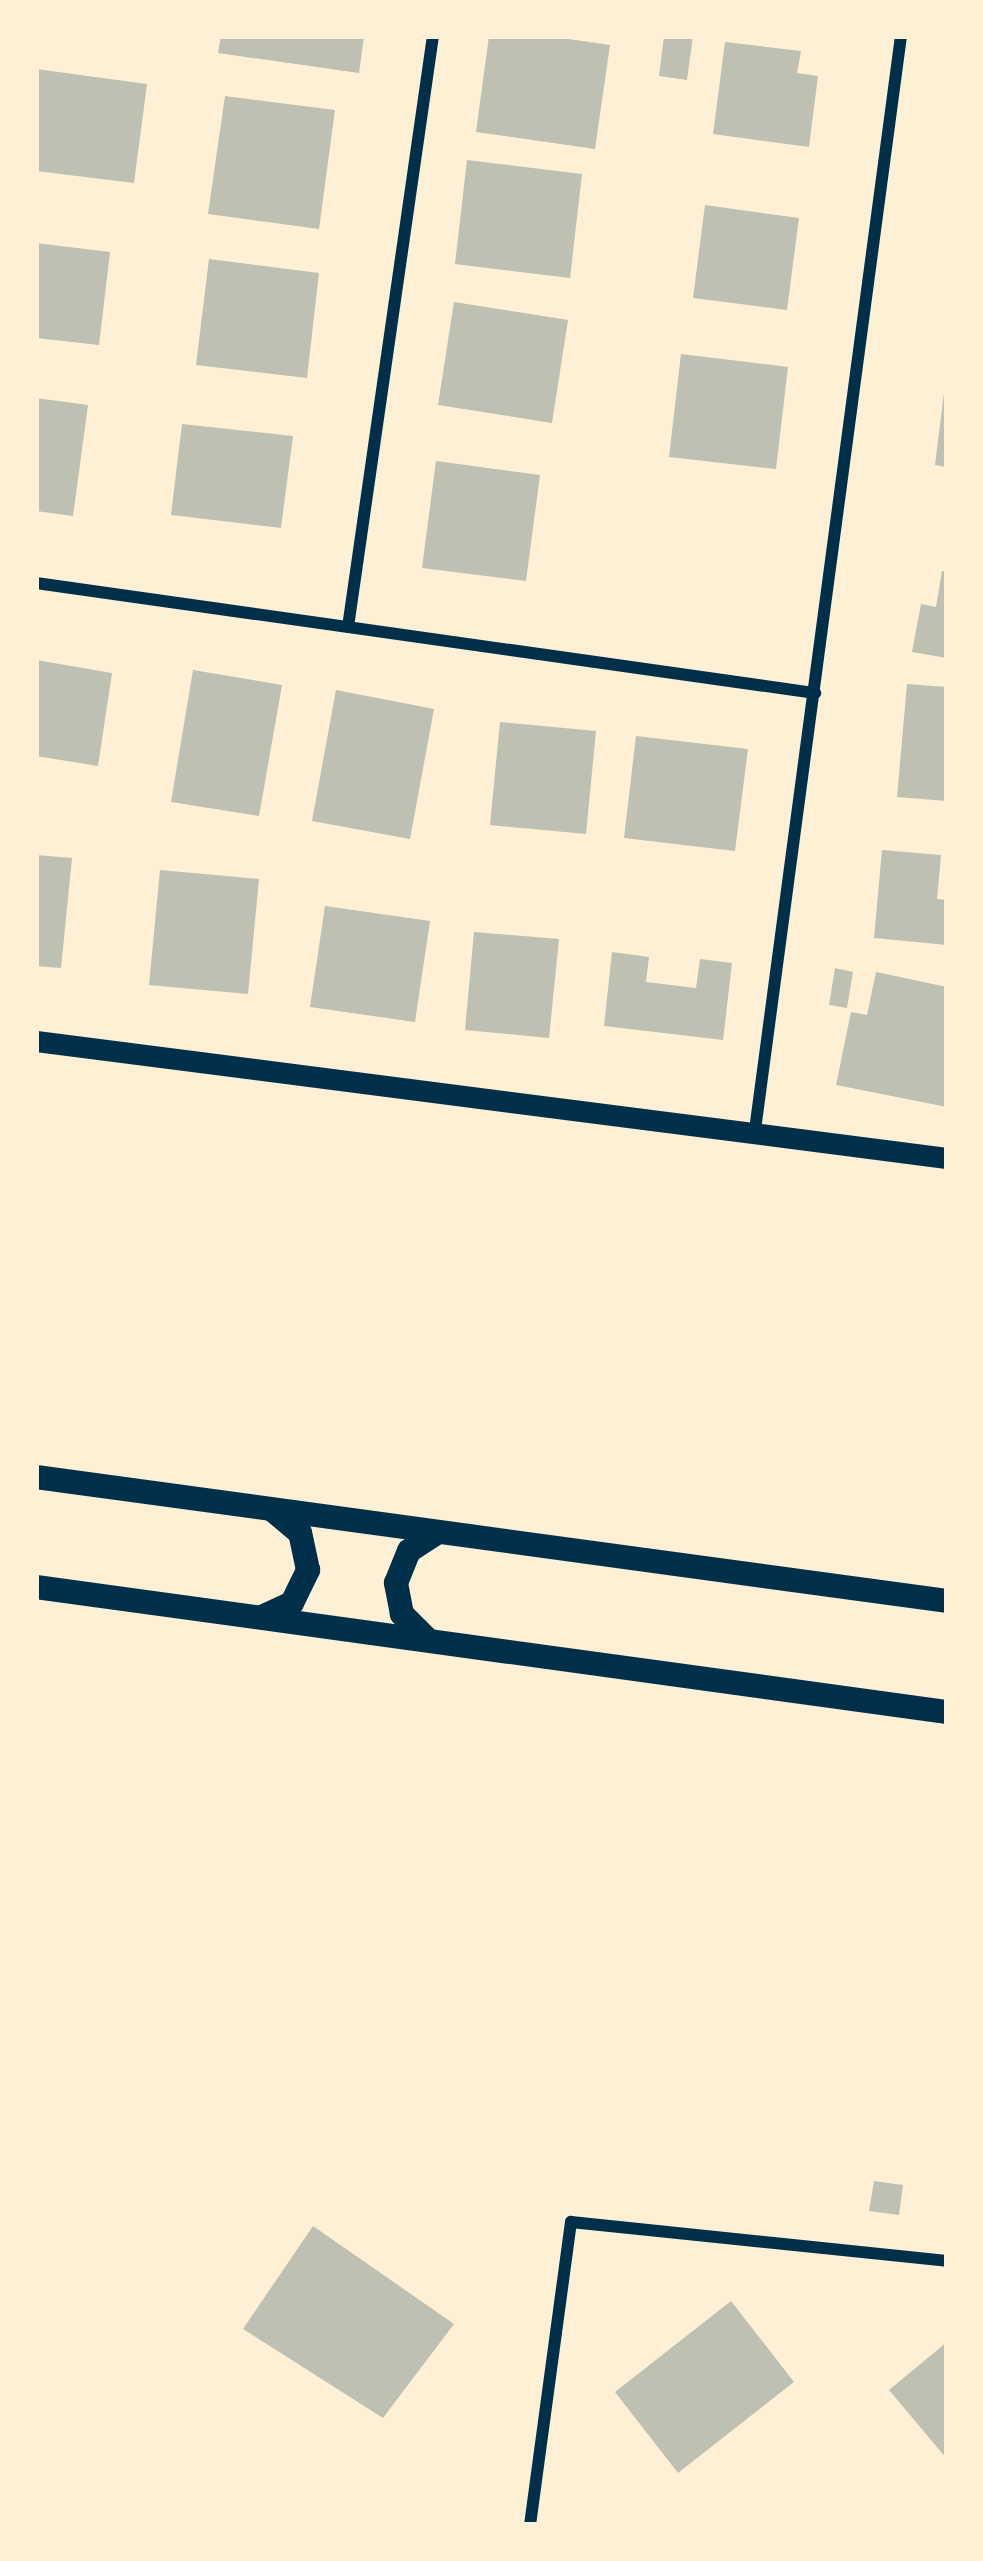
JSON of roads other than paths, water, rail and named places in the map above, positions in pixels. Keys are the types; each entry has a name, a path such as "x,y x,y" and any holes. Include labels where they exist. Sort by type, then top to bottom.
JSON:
{"main road":[{"path":"36,1477 947,1600"},
{"path":"260,1618 292,1603 308,1570 300,1533 271,1509"},
{"path":"424,1636 402,1614 396,1583 409,1551 436,1533"},
{"path":"36,1588 424,1636 947,1712"}],"street":[{"path":"348,627 433,36"},
{"path":"755,1130 901,36"},
{"path":"36,584 815,693"},
{"path":"36,1041 947,1157"},
{"path":"530,2525 571,2222 947,2261"}]}
